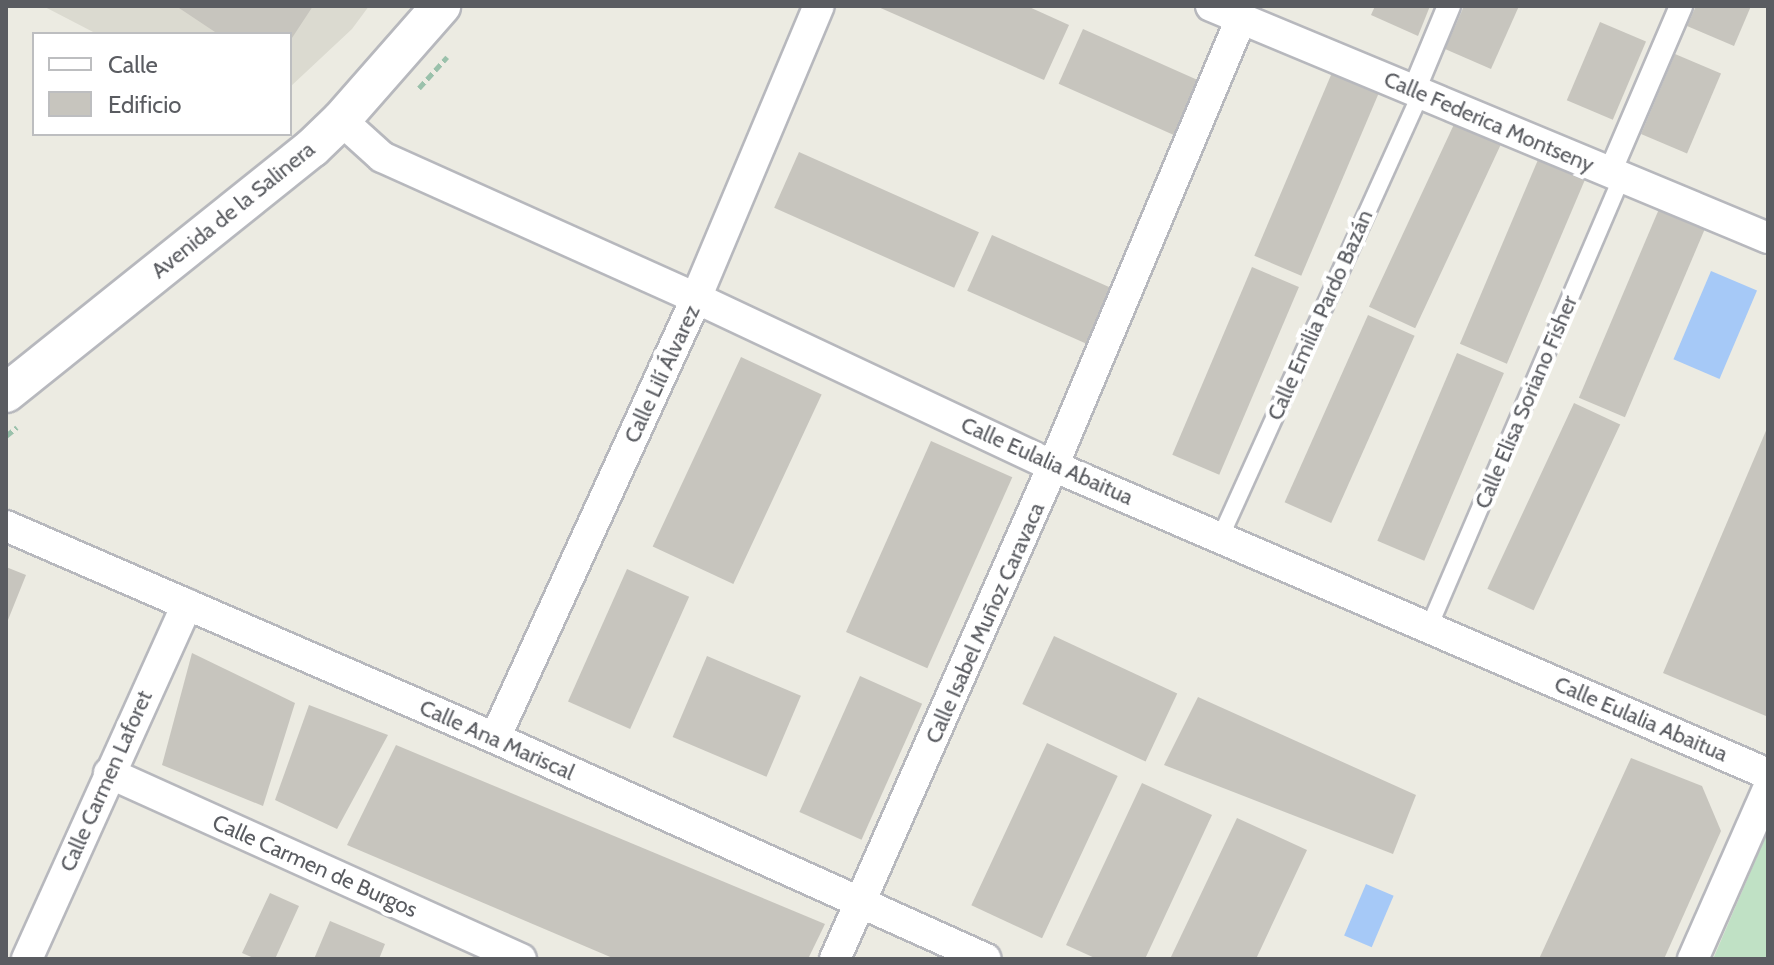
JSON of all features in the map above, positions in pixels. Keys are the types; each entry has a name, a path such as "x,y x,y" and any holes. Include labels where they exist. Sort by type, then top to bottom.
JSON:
{"street":[{"name":"Avenida de la Salinera","path":"6,393 312,148 341,120 441,6"},
{"name":"Calle Lilí Álvarez","path":"495,738 696,298 819,6"},
{"name":"Calle Federica Montseny","path":"1211,6 1768,238"},
{"path":"1417,91 1449,6"},
{"path":"1616,174 1681,6"},
{"name":"Calle Isabel Muñoz Caravaca","path":"835,959 863,904 1053,466 1241,19"},
{"name":"Calle Eulalia Abaitua","path":"341,120 382,157 696,298 1053,466 1768,774"},
{"name":"Calle Ana Mariscal","path":"6,526 495,738 986,959"},
{"name":"Calle Carmen Laforet","path":"27,959 187,604"},
{"name":"Calle Carmen de Burgos","path":"109,773 521,959"},
{"path":"1693,959 1768,789"}],"lane":[{"name":"Calle Emilia Pardo Bazán","path":"1220,538 1417,91"},
{"name":"Calle Elisa Soriano Fisher","path":"1429,627 1616,174"}],"shaded area":[{"path":"43,6 369,6 352,29 292,85 292,32 93,32"}],"green space":[{"path":"1768,831 1768,959 1713,959"}],"water":[{"path":"1711,271 1757,291 1720,379 1673,359"},
{"path":"1366,884 1394,896 1372,947 1344,936"}],"building":[{"path":"176,6 313,6 292,38 292,32 215,32"},
{"path":"876,6 1027,6 1069,25 1044,80"},
{"path":"1375,6 1430,6 1418,36 1371,15"},
{"path":"1464,6 1519,6 1491,69 1445,49"},
{"path":"1696,6 1751,6 1734,46 1687,26"},
{"path":"1600,22 1646,42 1613,120 1567,100"},
{"path":"1083,29 1203,82 1178,137 1059,84"},
{"path":"1675,54 1721,74 1687,154 1641,134"},
{"path":"1334,68 1381,88 1301,276 1254,256"},
{"path":"1456,120 1502,142 1415,328 1369,307"},
{"path":"799,152 979,232 954,288 774,208"},
{"path":"1540,155 1587,175 1507,364 1460,344"},
{"path":"1659,209 1705,229 1625,417 1579,398"},
{"path":"992,235 1114,289 1089,345 967,291"},
{"path":"1252,267 1299,287 1219,475 1172,455"},
{"path":"1368,315 1415,336 1331,523 1285,502"},
{"path":"1457,353 1504,373 1424,561 1377,541"},
{"path":"741,357 822,395 733,584 653,546"},
{"path":"1574,403 1620,425 1534,610 1487,589"},
{"path":"1768,426 1768,710 1766,716 1663,673"},
{"path":"931,441 1012,477 927,668 846,632"},
{"path":"6,567 26,575 6,625"},
{"path":"627,569 689,597 630,729 568,701"},
{"path":"1054,636 1177,693 1146,761 1022,704"},
{"path":"192,653 295,703 263,806 162,765"},
{"path":"707,656 801,696 767,777 673,737"},
{"path":"860,676 922,704 862,840 799,812"},
{"path":"1198,697 1416,795 1393,854 1164,765"},
{"path":"309,705 388,735 337,829 275,800"},
{"path":"1047,743 1118,776 1042,938 971,905"},
{"path":"396,745 825,924 808,959 615,959 347,845"},
{"path":"1631,758 1702,786 1721,831 1664,959 1539,959"},
{"path":"1142,783 1212,815 1145,959 1097,959 1066,945"},
{"path":"1237,818 1307,850 1256,959 1170,959"},
{"path":"270,893 299,906 275,959 256,959 242,953"},
{"path":"330,921 385,944 379,959 314,959"}]}
